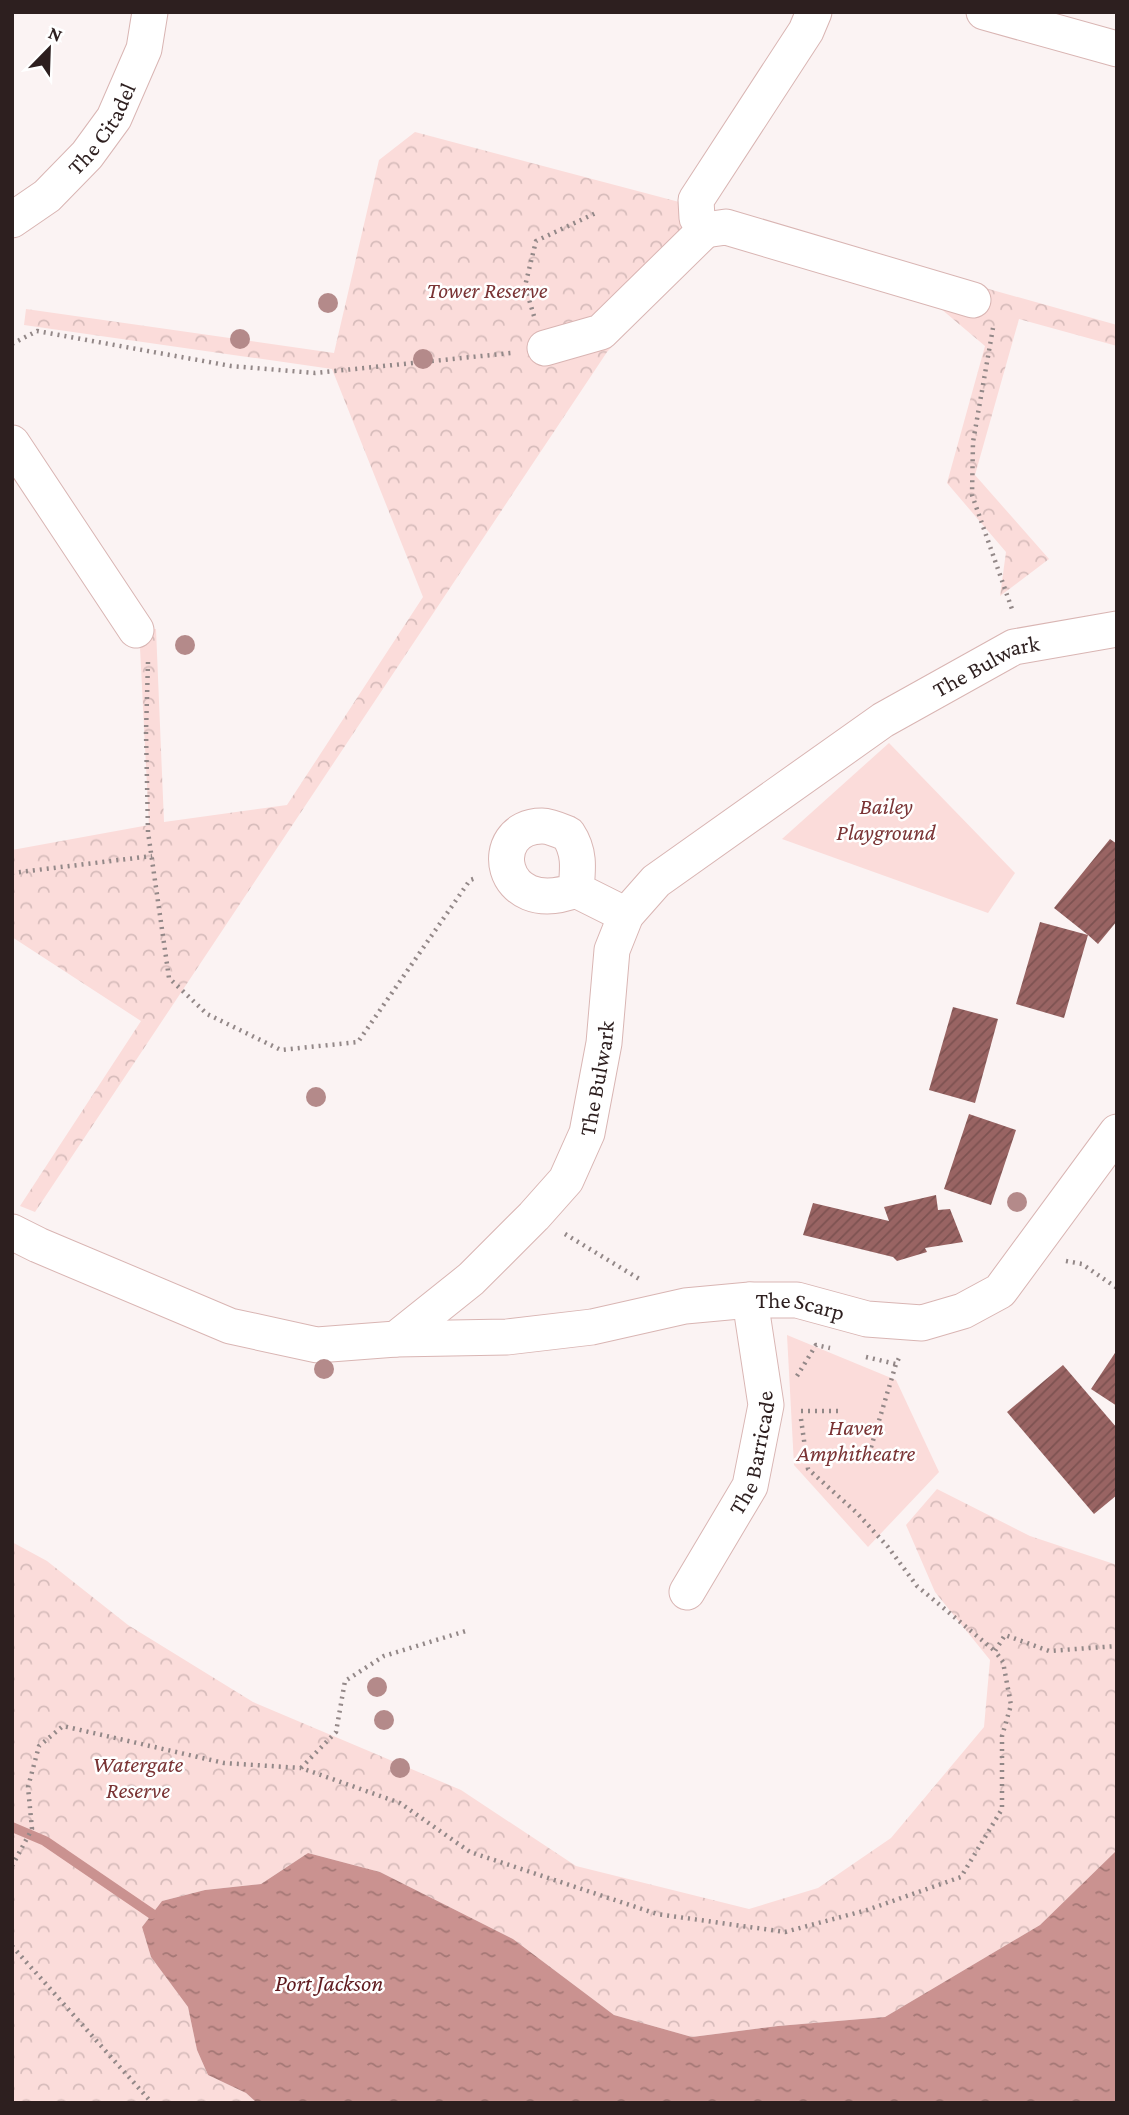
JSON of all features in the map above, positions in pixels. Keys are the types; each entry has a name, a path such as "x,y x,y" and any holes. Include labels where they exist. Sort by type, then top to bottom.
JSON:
{"street":[{"name":"The Citadel","path":"12,220 47,196 87,155 114,118 145,49 150,12"},
{"path":"705,230 697,218 696,200 806,31 814,12"},
{"path":"985,12 1117,49"},
{"path":"545,348 601,332 705,230 726,228 973,300"},
{"path":"12,443 136,630"},
{"name":"The Bulwark","path":"396,1339 471,1279 566,1180 587,1133 604,1043 611,950 626,915 656,881 883,720 1014,647 1117,629"},
{"path":"576,890 579,862 576,845 568,834 543,826 524,830 509,844 506,864 508,872 519,886 534,894 557,897 576,890 626,915"},
{"name":"The Scarp","path":"396,1339 507,1337 592,1328 685,1306 750,1300 797,1300 867,1319 920,1323 963,1311 1000,1292 1117,1132"},
{"path":"12,1232 230,1326 317,1345 396,1339"},
{"name":"The Barricade","path":"687,1592 750,1486 766,1405 750,1300"}],"path":[{"path":"12,344 37,331 231,366 315,373 474,358 545,348 524,286 536,241 598,212"},
{"path":"973,300 994,320 973,442 972,495 1024,646"},
{"path":"136,630 148,660 148,832 169,978 207,1014 282,1050 358,1042 470,880 508,872"},
{"path":"12,873 152,856"},
{"path":"534,1216 685,1306"},
{"path":"1027,1254 1082,1264 1117,1288"},
{"path":"869,1454 896,1364 920,1323"},
{"path":"760,1365 778,1367 797,1376 816,1345 843,1351"},
{"path":"856,1354 896,1364"},
{"path":"12,1866 32,1829 28,1787 39,1746 63,1726 224,1763 301,1768 400,1803 470,1852 657,1914 785,1932 867,1910 961,1877 1002,1809 1002,1736 1011,1705 1003,1662 995,1651 917,1586 888,1547 857,1513 808,1469 800,1411"},
{"path":"301,1768 336,1732 345,1681 384,1656 469,1630"},
{"path":"995,1651 1005,1635 1049,1651 1117,1646"},
{"path":"12,1946 152,2103"}],"green space":[{"name":"Tower Reserve","path":"415,132 717,212 720,233 607,352 35,1212 20,1206 141,1021 12,937 12,850 149,825 139,628 156,629 164,822 287,805 423,597 332,369 24,325 26,309 334,353 379,160"},
{"path":"925,271 1117,325 1117,346 1019,319 975,475 1049,559 1000,596 1006,552 947,483 985,346 921,292"},
{"name":"Bailey Playground","path":"889,743 1015,873 988,913 782,839"},
{"name":"Haven Amphitheatre","path":"787,1335 896,1380 939,1472 868,1547 794,1465"},
{"name":"Watergate Reserve","path":"937,1489 1030,1536 1117,1565 1117,1850 1040,1925 885,2017 692,2037 614,2015 513,1939 380,1872 308,1853 261,1884 205,1890 162,1901 142,1927 151,1957 188,2007 197,2050 208,2075 246,2093 257,2103 12,2103 12,1542 47,1561 128,1625 253,1702 461,1790 576,1866 749,1909 818,1888 891,1838 984,1727 990,1660 935,1592 906,1525"}],"water":[{"name":"Port Jackson","path":"1117,1850 1117,2103 257,2103 246,2093 208,2075 197,2050 188,2007 151,1957 142,1927 162,1901 205,1890 261,1884 308,1853 380,1872 513,1939 614,2015 692,2037 885,2017 1040,1925"}],"building":[{"path":"1110,839 1117,844 1117,921 1098,944 1054,908"},
{"path":"1040,922 1088,935 1064,1018 1016,1004"},
{"path":"953,1007 998,1019 975,1103 929,1090"},
{"path":"969,1114 1016,1130 991,1205 944,1189"},
{"path":"936,1195 938,1210 950,1209 963,1242 925,1248 927,1252 897,1261 893,1257 803,1235 813,1203 889,1221 884,1207"},
{"path":"1117,1350 1117,1406 1091,1389"},
{"path":"1063,1365 1117,1428 1117,1495 1094,1514 1007,1412"}],"waterway":[{"path":"12,1827 45,1841 152,1914"}]}
